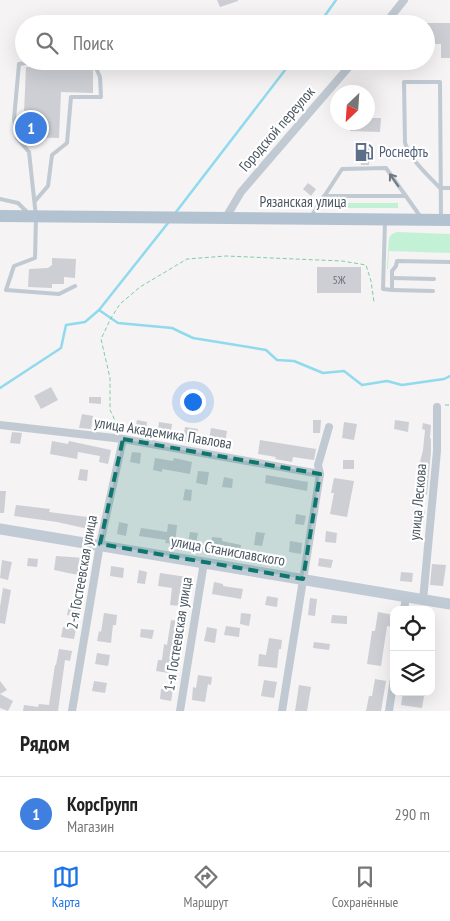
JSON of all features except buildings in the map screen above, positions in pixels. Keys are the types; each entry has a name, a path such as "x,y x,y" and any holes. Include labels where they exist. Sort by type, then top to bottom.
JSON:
{"main road":[{"name":"Рязанская улица","path":"0,216 151,219 310,218 446,220"}],"street":[{"path":"392,15 404,0"},
{"name":"Городской переулок","path":"225,219 241,192 346,70"},
{"name":"улица Лескова","path":"423,600 436,451 437,407"},
{"name":"улица Академика Павлова","path":"0,425 123,438 320,474"},
{"path":"282,711 320,474 318,465 329,427"},
{"name":"2-я Гостеевская улица","path":"72,711 100,544 123,438"},
{"name":"улица Станиславского","path":"0,531 100,544 450,604"},
{"name":"1-я Гостеевская улица","path":"180,711 204,562"},
{"path":"405,606 406,596"},
{"path":"389,711 391,696"}],"lane":[{"path":"18,70 14,119 17,138 29,152 35,201 35,258 14,266 6,290 59,294 74,286"},
{"path":"35,201 48,186 52,155 67,143 70,97 101,97 100,77 96,70"},
{"path":"446,220 440,188 440,82 404,82 405,143 413,160 440,188 450,188"},
{"path":"310,218 342,169 386,168 422,220"},
{"path":"324,196 405,196"},
{"path":"0,199 18,203 34,217"},
{"path":"385,219 382,287 392,290 433,291"},
{"path":"392,290 392,270 396,266 397,261 450,262"},
{"path":"392,278 434,280"}],"path":[{"path":"123,438 110,410 110,378 102,339 111,318 120,304 140,287 187,259 226,256 342,261 366,264 374,302"}],"highlighted area":[{"path":"123,439 320,474 303,579 100,544"}],"green space":[{"path":"326,203 398,203 398,208 326,208"},
{"path":"397,232 450,234 450,253 389,251 387,269 389,238"}],"waterway":[{"path":"325,15 336,0"},
{"path":"176,212 285,70"},
{"path":"99,310 168,223"},
{"path":"0,388 61,348 66,325 85,322 99,310 118,323 172,328 193,338 266,350 277,360 294,361 323,373 344,371 362,385 387,381 402,385 444,379 450,376"}],"place":[{"name":"КорсГрупп","path":"31,128"},
{"name":"Роснефть","path":"364,152"}]}
